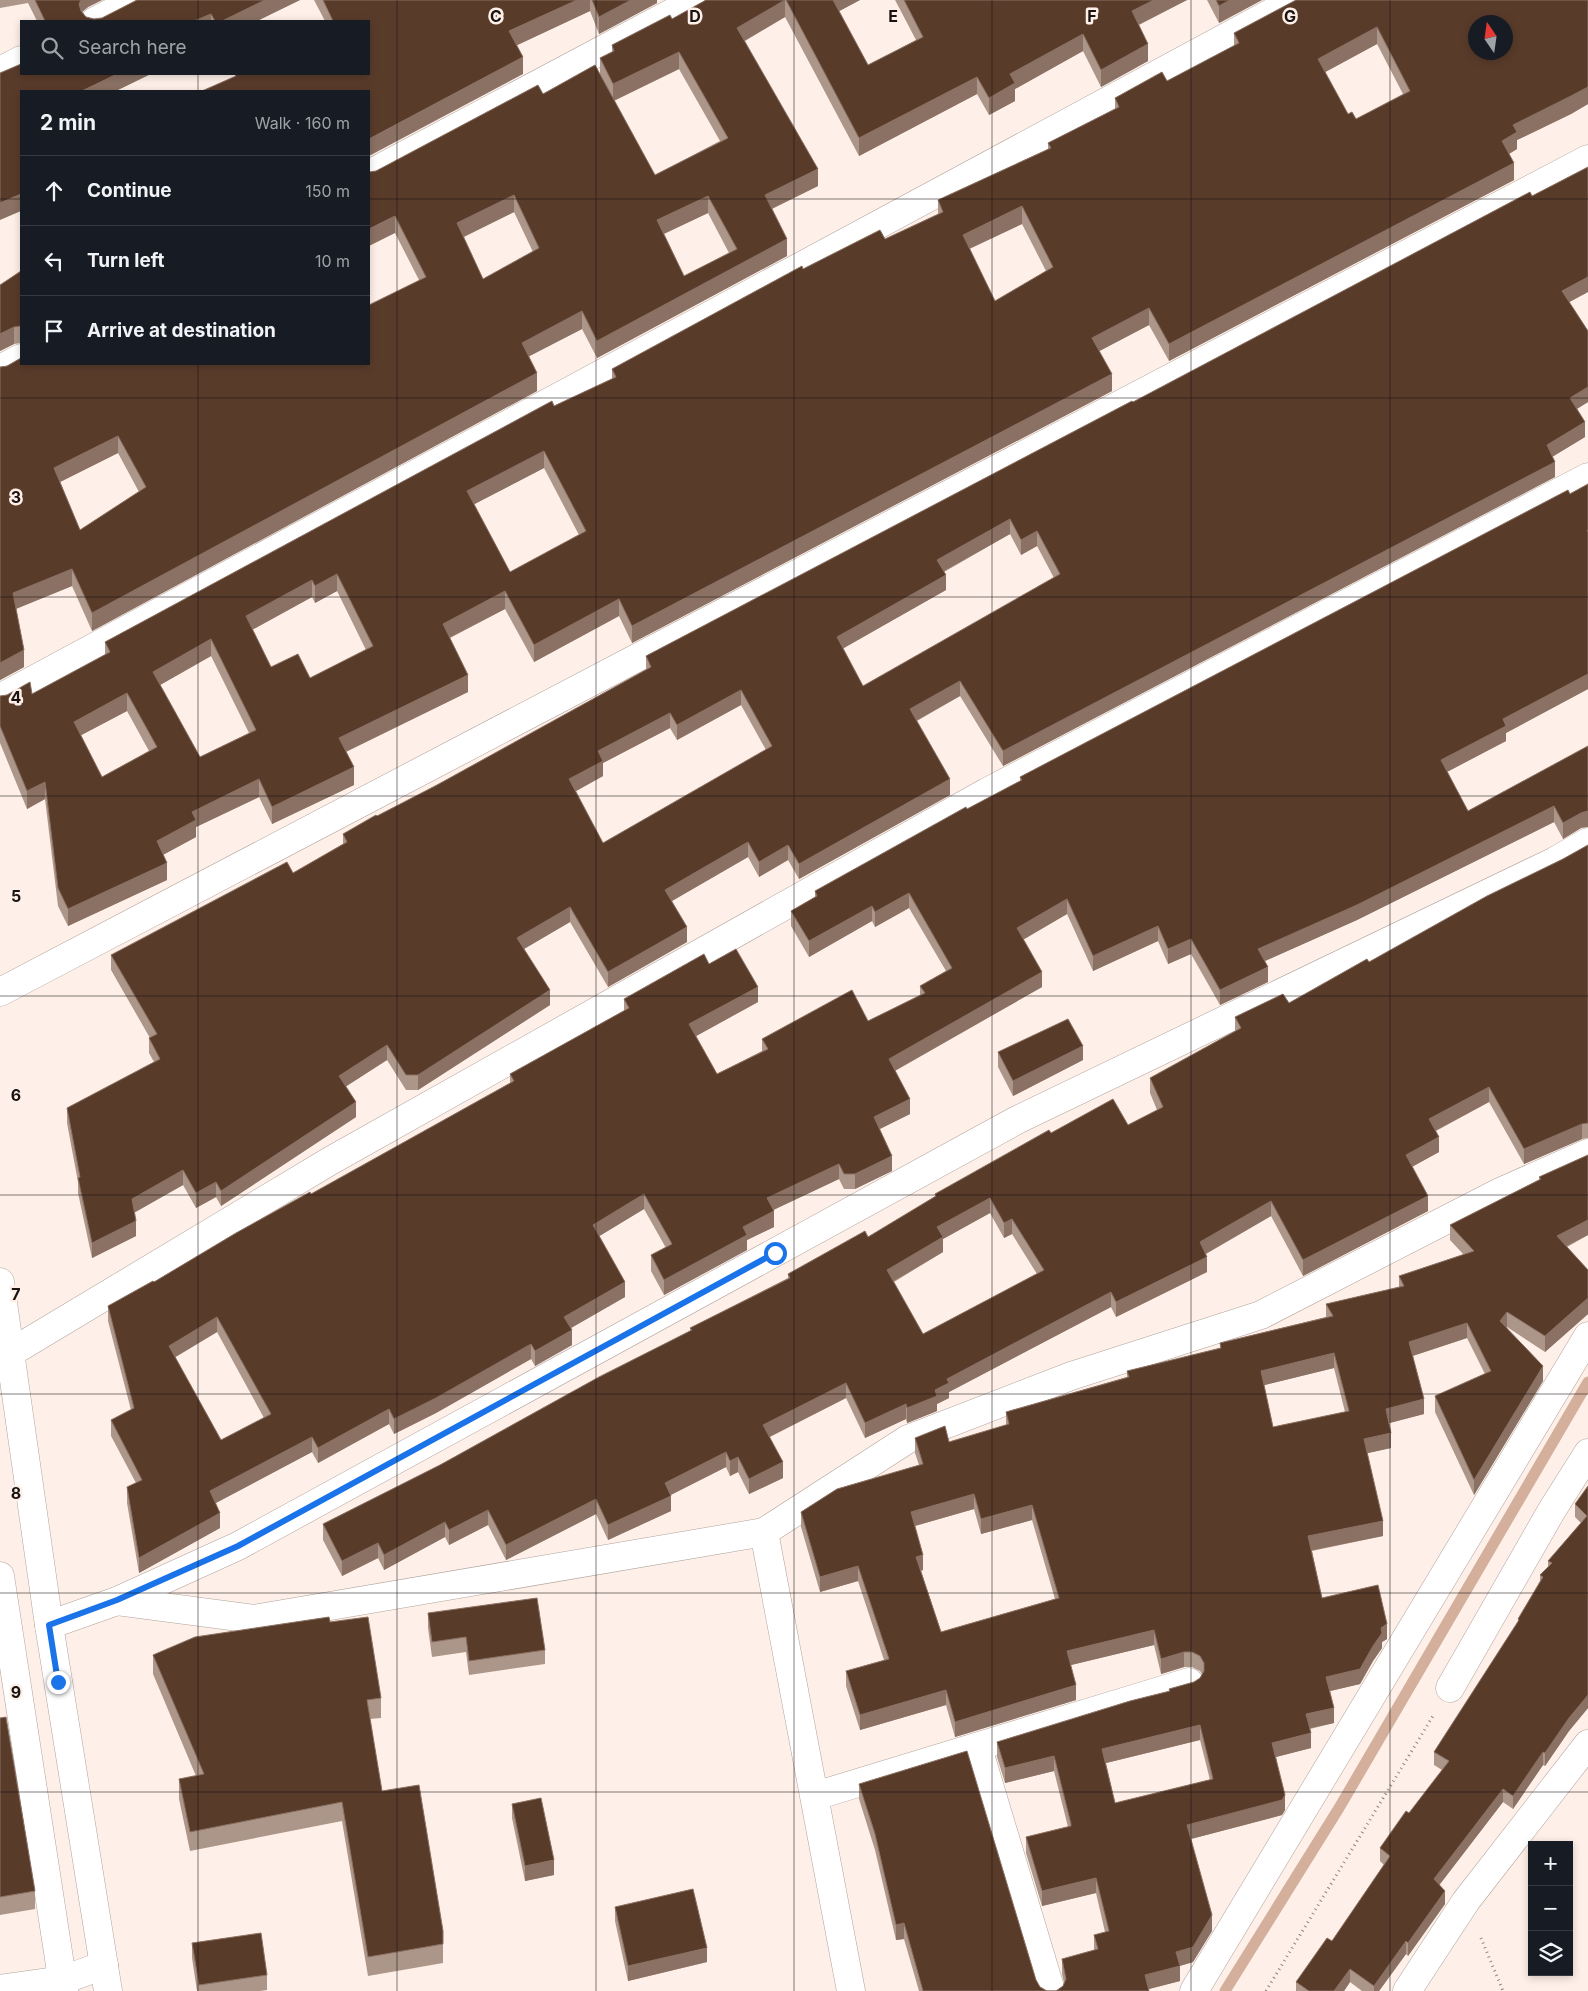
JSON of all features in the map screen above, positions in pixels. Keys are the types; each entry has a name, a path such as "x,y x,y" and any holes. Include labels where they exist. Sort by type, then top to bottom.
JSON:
{"street":[{"path":"97,20 136,0"},
{"path":"370,173 696,0"},
{"path":"0,698 1295,0"},
{"path":"0,71 20,61"},
{"path":"0,992 1588,159"},
{"path":"0,370 20,359"},
{"path":"10,1353 330,1161 987,792 1588,477"},
{"path":"49,1625 117,1600 238,1546 1017,1120 1555,861 1588,842"},
{"path":"117,1600 254,1619 764,1532 908,1439 1071,1376 1261,1315 1500,1192 1588,1153"},
{"path":"0,1282 49,1625 106,1978 64,1986 0,1989"},
{"path":"1194,1991 1588,1336"},
{"path":"1450,1688 1552,1510 1588,1453"},
{"path":"764,1532 851,1991"},
{"path":"0,1576 4,1632 64,1986"},
{"path":"815,1796 978,1748 1188,1682"},
{"path":"1407,1991 1466,1901 1588,1744"},
{"path":"978,1748 1051,1991"}],"path":[{"path":"1266,1991 1450,1688"},
{"path":"1466,1901 1503,1991"}],"building":[{"path":"35,0 81,0 79,4 81,11 86,17 94,19 102,18 137,0 265,0 224,20 214,20 211,14 196,20 45,20"},
{"path":"323,0 577,0 509,31 523,57 370,138 370,90 204,90 236,75 370,75 370,20 333,20"},
{"path":"592,0 631,0 599,17"},
{"path":"706,0 785,0 737,28 818,169 765,195 787,239 597,341 582,311 522,343 537,373 92,613 72,569 13,593 24,650 0,663 0,367 7,366 20,359 20,365 370,365 370,305 426,277 395,216 370,228 370,172 376,171 538,85 543,94 595,65 655,175 728,138 679,52 613,84 600,58 614,51 612,45 670,15 672,19","holes":["514,195 539,248 483,279 457,223","708,196 737,249 684,276 657,220","118,436 146,487 80,530 54,468"]},
{"path":"786,0 833,0 868,65 923,37 904,0 1154,0 1132,11 1148,44 1101,70 1083,34 1010,74 1015,83 989,98 977,77 859,138"},
{"path":"1216,0 1230,0 1219,6"},
{"path":"1296,0 1588,0 1588,87 1513,125 1517,132 1502,141 1514,163 1169,344 1149,308 1092,338 1112,374 632,626 619,599 534,645 505,591 443,624 468,675 339,738 354,767 272,807 259,779 192,812 196,820 157,841 167,863 68,909 58,888 45,782 27,791 0,726 0,696 7,695 30,682 32,694 110,652 105,642 552,401 554,406 616,377 612,369 802,266 803,269 880,230 885,239 943,212 938,200 1051,148 1048,143 1119,107 1115,98 1162,72 1167,81 1239,43 1234,33","holes":["1377,27 1410,91 1356,119 1352,112 1348,114 1318,59","1022,206 1053,267 995,301 963,235","544,451 586,531 510,572 467,491","337,574 373,646 310,678 298,654 271,667 246,616 312,580 315,586","211,639 256,730 200,757 153,672","127,693 157,747 102,777 74,722"]},
{"path":"20,64 20,75 115,75 84,90 20,90 20,194 0,203 0,73"},
{"path":"1588,167 1588,277 1562,291 1588,331 1588,387 1570,398 1585,422 1547,445 1555,462 1003,751 960,681 910,709 950,779 799,864 788,845 759,862 748,842 665,890 687,927 608,972 570,907 517,938 550,990 418,1075 406,1075 387,1045 339,1076 356,1102 221,1191 216,1182 196,1193 183,1170 132,1199 136,1221 92,1243 78,1178 80,1177 67,1108 160,1059 149,1038 157,1034 111,955 287,862 293,873 347,842 343,834 376,815 437,785 651,667 646,656 1530,192 1532,196","holes":["1010,519 1021,540 1037,531 1060,574 863,686 837,637 946,575 937,560","741,690 772,746 603,843 569,779 603,761 598,751 670,713 677,725"]},
{"path":"20,272 20,326 0,334 0,285"},
{"path":"1588,484 1588,674 1503,719 1506,726 1441,760 1468,811 1588,746 1588,811 1563,823 1554,806 1357,905 1258,949 1268,967 1220,990 1191,939 1168,949 1158,926 1093,956 1067,899 1017,928 1042,972 889,1059 910,1099 874,1117 892,1156 855,1174 844,1174 839,1164 767,1198 774,1211 743,1227 747,1235 664,1280 651,1255 672,1244 644,1194 593,1225 625,1282 564,1317 572,1330 535,1351 531,1344 436,1398 394,1419 389,1409 318,1448 312,1437 210,1491 220,1513 139,1558 127,1487 142,1480 111,1420 134,1408 108,1306 154,1282 236,1233 310,1192 311,1194 514,1081 510,1074 629,1008 624,999 704,954 709,964 736,949 758,987 689,1024 717,1074 768,1049 762,1039 852,990 868,1021 925,993 920,986 952,968 909,893 875,912 872,906 809,941 791,911 817,896 815,891 966,807 967,809 1022,780 1020,777 1568,490 1570,494","holes":["217,1317 271,1414 221,1440 169,1346"]},
{"path":"1588,845 1588,1123 1524,1149 1489,1087 1429,1119 1439,1137 1406,1155 1428,1196 1303,1260 1271,1201 1200,1242 1207,1257 1116,1302 1111,1292 947,1379 949,1383 935,1390 937,1396 907,1408 906,1404 865,1423 846,1383 763,1425 783,1462 749,1479 738,1457 730,1461 726,1452 665,1483 671,1496 608,1525 596,1499 506,1545 488,1510 449,1530 445,1522 384,1555 378,1543 342,1561 323,1524 440,1465 599,1377 692,1330 690,1328 790,1278 788,1274 865,1231 868,1237 936,1196 935,1194 1049,1130 1051,1133 1113,1099 1128,1125 1163,1107 1150,1078 1241,1028 1235,1017 1283,994 1289,1003 1367,959 1369,962 1487,896","holes":["990,1198 1004,1223 1012,1219 1044,1270 923,1334 887,1270 943,1237 937,1227"]},
{"path":"1068,1019 1083,1046 1013,1081 998,1052"},
{"path":"1588,1155 1588,1220 1557,1236 1588,1270 1588,1298 1545,1336 1507,1312 1500,1321 1543,1366 1474,1480 1435,1396 1491,1371 1467,1323 1409,1342 1424,1399 1386,1409 1391,1433 1364,1439 1383,1521 1308,1536 1322,1598 1378,1585 1387,1624 1381,1628 1382,1633 1360,1669 1326,1677 1334,1708 1306,1714 1311,1733 1272,1743 1285,1795 1282,1800 1187,1825 1212,1915 1193,1947 1176,1952 1180,1966 1145,1975 1149,1991 1056,1991 1063,1986 1066,1979 1062,1959 1098,1949 1094,1935 1109,1931 1096,1878 1042,1891 1026,1837 1071,1826 1054,1756 1005,1768 997,1742 1130,1701 1170,1691 1169,1689 1194,1682 1200,1678 1204,1671 1204,1663 1200,1656 1192,1652 1184,1652 1161,1659 1154,1630 1067,1651 1076,1685 955,1722 946,1690 860,1715 846,1671 889,1659 858,1566 820,1577 801,1512 837,1489 923,1464 915,1438 945,1426 949,1442 1009,1424 1006,1412 1129,1377 1127,1371 1221,1348 1220,1343 1333,1316 1326,1304 1404,1286 1399,1276 1474,1251 1450,1225 1541,1179 1539,1177","holes":["1334,1353 1349,1411 1273,1427 1261,1371","974,1494 981,1519 1032,1505 1059,1598 941,1632 916,1557 923,1555 911,1512","1200,1725 1213,1779 1115,1803 1102,1749"]},
{"path":"1588,1486 1588,1695 1569,1718 1545,1753 1543,1752 1513,1796 1503,1789 1434,1879 1445,1891 1374,1986 1350,1969 1334,1991 1309,1991 1296,1982 1327,1938 1332,1941 1390,1856 1380,1848 1406,1811 1409,1813 1449,1761 1434,1752 1519,1620 1543,1577 1540,1575 1552,1563 1548,1561 1587,1516 1575,1504"},
{"path":"537,1598 545,1650 469,1661 466,1637 432,1642 428,1613"},
{"path":"329,1617 330,1622 368,1617 381,1698 367,1700 382,1791 419,1785 443,1931 443,1944 368,1957 342,1802 190,1832 179,1779 204,1774 153,1655 195,1637"},
{"path":"6,1717 35,1891 0,1897 0,1718"},
{"path":"967,1751 1036,1980 1040,1987 1047,1991 923,1991 904,1923 896,1925 875,1834 859,1784"},
{"path":"541,1798 554,1860 525,1866 512,1804"},
{"path":"693,1889 707,1948 628,1966 615,1907"},
{"path":"261,1933 267,1975 199,1985 192,1943"}],"waterway":[{"path":"1225,1991 1339,1808 1588,1382"}],"route":[{"path":"58,1682 49,1625 117,1600 238,1546 775,1253"}]}
